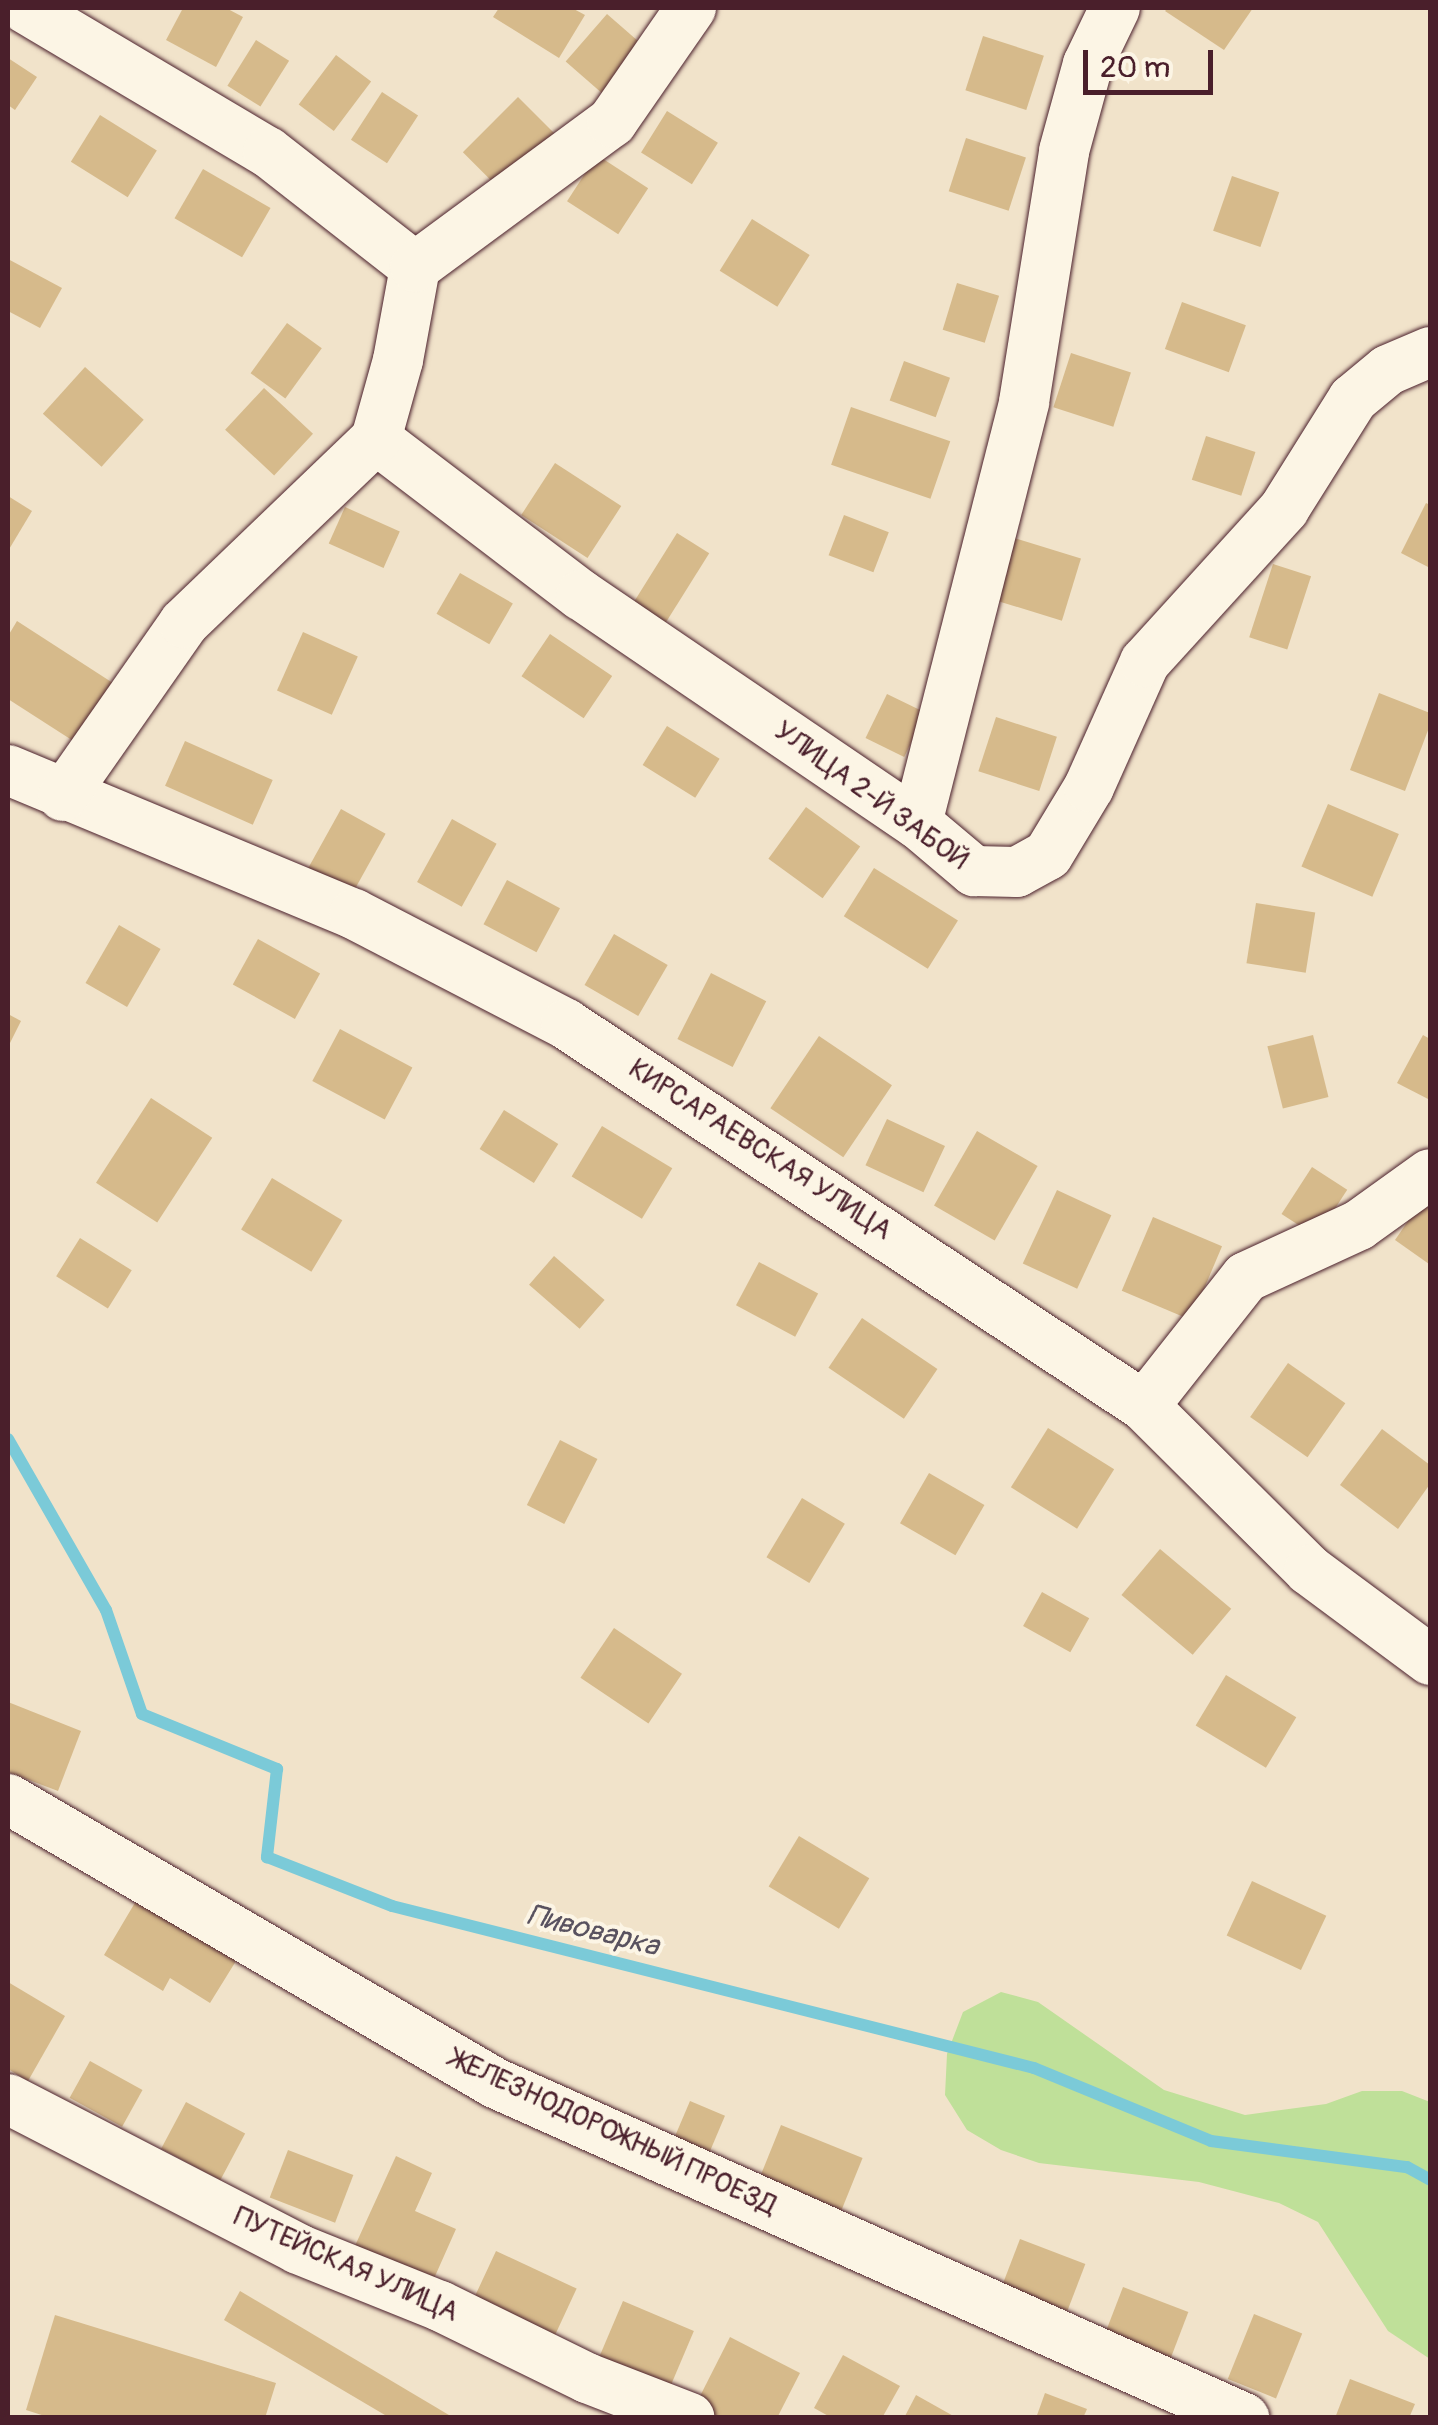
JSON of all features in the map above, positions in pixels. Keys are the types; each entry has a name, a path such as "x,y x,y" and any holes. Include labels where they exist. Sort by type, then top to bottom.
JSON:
{"street":[{"path":"25,8 268,152 415,267"},
{"path":"63,796 184,623 376,439 398,360 415,267 612,122 691,8"},
{"path":"917,823 1024,402 1064,151 1088,64 1115,8"},
{"name":"УЛИЦА 2-Й ЗАБОЙ","path":"376,439 582,594 917,823 974,871 1017,872 1048,856 1090,787 1145,662 1284,509 1353,400 1388,370 1430,352"},
{"name":"КИРСАРАЕВСКАЯ УЛИЦА","path":"8,770 354,914 566,1024 1144,1406 1309,1570 1430,1660"},
{"path":"1144,1406 1246,1278 1359,1225 1430,1174"},
{"name":"ЖЕЛЕЗНОДОРОЖНЫЙ ПРОЕЗД","path":"8,1799 495,2084 1244,2418"},
{"name":"ПУТЕЙСКАЯ УЛИЦА","path":"8,2099 298,2249 440,2306 587,2378 690,2418"}],"green space":[{"path":"1001,1992 1038,2002 1164,2090 1245,2115 1326,2104 1362,2091 1402,2091 1430,2102 1430,2359 1388,2331 1318,2222 1279,2203 1199,2182 1039,2163 1001,2150 967,2130 945,2095 947,2054 963,2012"}],"building":[{"path":"183,8 226,8 243,17 216,67 166,40"},
{"path":"499,8 572,8 585,15 559,58 493,17"},
{"path":"1253,8 1224,50 1165,11"},
{"path":"607,14 650,51 609,99 566,62"},
{"path":"983,36 1044,56 1026,110 965,90"},
{"path":"256,40 289,61 260,106 227,86"},
{"path":"336,55 371,81 334,131 299,105"},
{"path":"8,58 37,77 15,110 8,105"},
{"path":"382,92 418,115 387,163 351,140"},
{"path":"518,97 555,134 500,189 463,152"},
{"path":"667,111 718,143 692,184 641,153"},
{"path":"100,115 157,151 128,197 71,162"},
{"path":"966,138 1026,157 1009,211 949,191"},
{"path":"597,155 648,188 618,234 567,201"},
{"path":"203,169 271,208 242,257 174,218"},
{"path":"1232,176 1279,192 1260,247 1213,231"},
{"path":"752,219 810,255 777,307 720,271"},
{"path":"8,259 62,288 40,328 8,311"},
{"path":"957,283 999,296 985,343 943,330"},
{"path":"1182,302 1246,325 1229,372 1165,349"},
{"path":"287,323 322,348 285,398 251,373"},
{"path":"1071,353 1131,372 1113,427 1053,407"},
{"path":"904,361 950,378 936,417 890,400"},
{"path":"85,367 144,420 102,467 43,414"},
{"path":"264,388 313,434 274,475 225,430"},
{"path":"851,407 950,441 930,499 831,465"},
{"path":"1206,436 1255,452 1241,496 1192,480"},
{"path":"555,463 621,506 587,558 521,515"},
{"path":"8,496 32,511 8,551"},
{"path":"1426,503 1430,505 1430,568 1401,553"},
{"path":"345,507 400,531 384,568 329,544"},
{"path":"844,515 889,532 873,572 829,555"},
{"path":"677,533 709,553 662,629 630,608"},
{"path":"1014,538 1081,558 1062,621 995,600"},
{"path":"1273,564 1311,576 1287,650 1249,637"},
{"path":"460,573 513,604 489,644 436,614"},
{"path":"17,621 116,685 78,744 8,699 8,636"},
{"path":"303,632 358,656 332,715 277,690"},
{"path":"550,634 612,676 584,718 521,676"},
{"path":"1379,693 1430,713 1430,725 1405,791 1350,770"},
{"path":"887,694 926,713 904,757 866,738"},
{"path":"996,717 1057,737 1039,791 978,771"},
{"path":"667,726 720,759 695,798 643,765"},
{"path":"185,741 273,780 253,825 165,786"},
{"path":"1328,804 1399,834 1372,897 1301,867"},
{"path":"806,807 860,846 823,898 768,859"},
{"path":"341,809 386,834 351,896 307,871"},
{"path":"452,819 497,844 462,907 417,882"},
{"path":"874,868 958,920 928,969 844,916"},
{"path":"507,880 560,908 537,952 484,924"},
{"path":"1256,903 1315,912 1306,973 1246,963"},
{"path":"119,925 161,949 127,1007 86,983"},
{"path":"614,934 668,965 638,1016 584,985"},
{"path":"258,939 320,973 295,1019 233,984"},
{"path":"711,973 766,1001 733,1067 677,1039"},
{"path":"8,1014 21,1021 8,1047"},
{"path":"340,1029 412,1067 385,1120 312,1081"},
{"path":"1313,1035 1328,1097 1283,1108 1267,1046"},
{"path":"1423,1035 1430,1039 1430,1100 1397,1083"},
{"path":"819,1036 892,1085 843,1157 770,1108"},
{"path":"151,1098 212,1138 157,1222 96,1183"},
{"path":"504,1110 558,1144 534,1183 480,1149"},
{"path":"887,1119 945,1146 923,1192 865,1165"},
{"path":"602,1126 672,1168 642,1219 572,1177"},
{"path":"977,1131 1038,1166 995,1240 934,1205"},
{"path":"1312,1167 1347,1190 1317,1237 1282,1214"},
{"path":"272,1178 342,1220 311,1272 241,1229"},
{"path":"1430,1189 1430,1262 1429,1264 1395,1240"},
{"path":"1057,1190 1111,1215 1077,1289 1023,1263"},
{"path":"1153,1217 1222,1246 1191,1320 1122,1291"},
{"path":"80,1238 132,1270 108,1308 56,1276"},
{"path":"554,1256 605,1300 580,1329 529,1285"},
{"path":"759,1262 818,1293 795,1337 736,1305"},
{"path":"862,1318 937,1369 904,1419 828,1368"},
{"path":"1288,1363 1345,1403 1307,1457 1250,1417"},
{"path":"1048,1428 1114,1469 1077,1529 1011,1487"},
{"path":"1382,1429 1430,1465 1430,1484 1398,1529 1340,1485"},
{"path":"560,1440 597,1459 564,1524 527,1505"},
{"path":"929,1473 984,1505 955,1555 900,1523"},
{"path":"802,1498 845,1524 809,1583 766,1557"},
{"path":"1160,1549 1231,1609 1193,1655 1121,1595"},
{"path":"1042,1592 1089,1618 1070,1652 1023,1626"},
{"path":"614,1628 682,1674 648,1724 580,1678"},
{"path":"1226,1675 1296,1717 1266,1768 1196,1726"},
{"path":"8,1702 81,1731 58,1791 8,1772"},
{"path":"799,1836 869,1878 839,1929 769,1887"},
{"path":"1252,1881 1326,1916 1301,1970 1227,1935"},
{"path":"136,1901 236,1961 210,2003 170,1978 163,1991 104,1955"},
{"path":"8,1982 65,2016 28,2081 8,2069"},
{"path":"90,2061 142,2090 122,2127 70,2098"},
{"path":"690,2101 725,2116 705,2164 670,2149"},
{"path":"186,2102 245,2133 220,2180 161,2149"},
{"path":"781,2125 863,2158 839,2217 757,2184"},
{"path":"288,2150 353,2175 335,2223 270,2198"},
{"path":"396,2156 432,2173 415,2211 456,2229 432,2283 354,2248"},
{"path":"1020,2239 1085,2264 1067,2311 1002,2286"},
{"path":"496,2251 577,2289 551,2344 470,2306"},
{"path":"1123,2287 1188,2312 1170,2360 1105,2335"},
{"path":"240,2291 454,2418 390,2418 224,2320"},
{"path":"623,2301 694,2331 669,2389 598,2359"},
{"path":"1254,2314 1302,2333 1276,2398 1228,2379"},
{"path":"55,2315 276,2383 265,2418 51,2418 26,2410"},
{"path":"730,2337 800,2373 777,2418 716,2418 695,2406"},
{"path":"843,2355 900,2386 882,2418 832,2418 814,2408"},
{"path":"1350,2379 1415,2404 1409,2418 1335,2418"},
{"path":"1045,2393 1087,2409 1083,2418 1036,2418"},
{"path":"916,2395 957,2418 904,2418"}],"waterway":[{"name":"Пивоварка","path":"8,1439 106,1610 142,1714 277,1769 267,1857 392,1906 1034,2068 1211,2141 1407,2167 1430,2180"}]}
